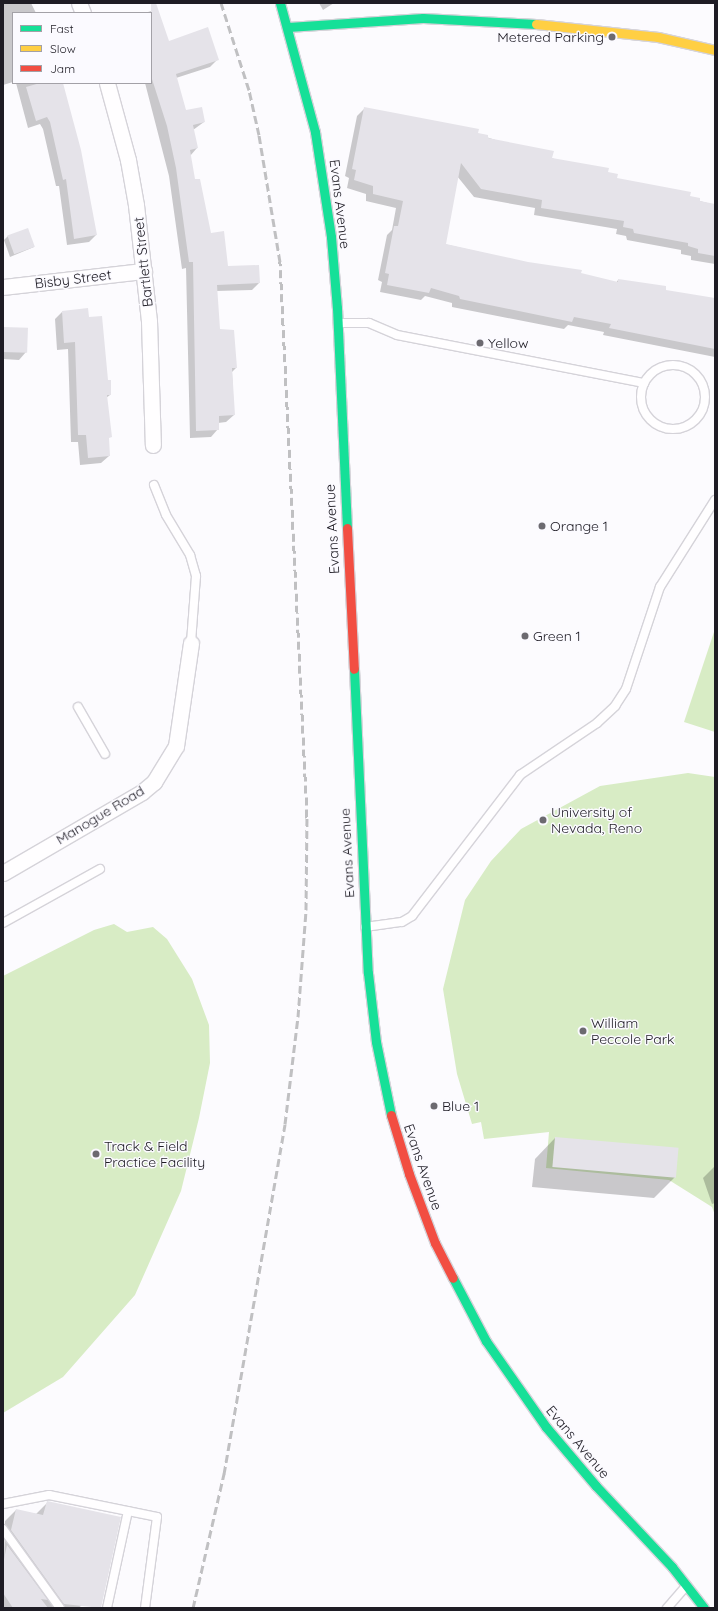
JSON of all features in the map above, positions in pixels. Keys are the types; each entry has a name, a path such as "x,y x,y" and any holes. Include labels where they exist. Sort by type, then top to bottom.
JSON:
{"street":[{"name":"Evans Avenue","path":"280,3 307,97 322,167 331,237 337,323 365,927 376,1042 392,1118 423,1212 451,1276 486,1341 546,1427 687,1586 704,1608"},
{"path":"288,27 304,24 423,18 504,21 658,38 715,50"},
{"name":"Bartlett Street","path":"107,84 128,160 144,271 152,375 153,445"},
{"name":"Bisby Street","path":"3,287 144,271"},
{"name":"Manogue Road","path":"3,873 142,792 154,782 176,746 191,643"}],"lane":[{"path":"337,323 369,323 397,334 644,383"},
{"path":"681,366 691,371 701,384 705,400 702,410 689,425 679,428 659,426 651,420 641,403 644,383 660,368 681,366"},
{"path":"154,486 166,515 190,555 196,576 191,643"},
{"path":"365,927 402,922 412,916 520,774 597,723 615,706 626,689 660,587 715,500"},
{"path":"78,708 105,754"},
{"path":"3,923 100,869"},
{"path":"3,1504 49,1495 157,1517 147,1604 145,1608"},
{"path":"107,1608 128,1511"},
{"path":"3,1529 60,1608"},
{"path":"667,1608 687,1586"}],"green space":[{"path":"715,629 715,732 684,722"},
{"name":"William Peccole Park","path":"688,773 715,777 715,1215 712,1207 669,1180 546,1168 549,1132 484,1139 481,1122 472,1124 457,1074 443,989 465,900 491,861 521,829 600,786"},
{"name":"Track & Field Practice Facility","path":"114,924 127,932 153,927 167,939 192,979 209,1025 210,1063 199,1118 181,1191 135,1295 63,1377 3,1413 3,976 94,930"}],"building":[{"path":"151,3 156,3 169,41 208,27 219,60 176,74 186,110 202,107 205,122 193,125 198,148 190,150 195,179 200,179 211,233 224,231 228,266 259,265 260,283 217,285 220,329 234,330 237,368 232,368 235,415 219,416 219,430 196,431 193,262 189,262 176,168 167,126 152,79"},
{"path":"36,84 63,84 81,150 97,235 74,239 66,179 63,180 50,122 47,117 36,121 26,87"},
{"path":"364,107 479,129 478,133 488,135 488,138 554,151 552,158 609,168 608,172 618,174 617,178 691,192 690,196 700,198 700,201 715,204 715,256 698,253 698,249 688,246 688,243 634,233 633,229 623,227 624,221 541,208 542,200 481,189 461,163 446,244 528,262 582,270 581,273 618,282 618,279 666,286 666,290 715,298 715,349 609,328 611,324 574,317 572,322 460,299 459,296 431,288 429,293 387,285 389,274 385,273 394,226 398,226 403,201 373,194 373,186 354,180 356,170 352,169"},
{"path":"28,228 35,247 14,254 7,236"},
{"path":"88,308 89,317 102,316 108,380 111,380 111,395 107,395 112,437 109,438 110,456 88,458 86,435 78,435 75,342 64,343 62,311"},
{"path":"3,327 28,328 27,353 3,352"},
{"path":"555,1137 679,1148 676,1178 552,1167"},
{"path":"47,1501 121,1517 101,1608 64,1604 11,1530 16,1509 43,1515"},
{"path":"7,1545 48,1600 41,1599 48,1608 13,1608 3,1593 3,1564"}],"railway":[{"path":"193,1608 224,1474 285,1124 298,1017 306,910 307,817 280,262 259,135 249,90 221,3"}],"traffic: fast":[{"path":"280,3 315,132 331,237 337,308 347,528"},
{"path":"288,27 423,18 536,24"},
{"path":"354,669 368,973 376,1042 391,1115"},
{"path":"453,1278 486,1341 546,1427 596,1486 672,1567 704,1608"}],"traffic: slow":[{"path":"536,24 658,37 715,50"}],"traffic: jam":[{"path":"347,528 354,669"},
{"path":"391,1115 409,1174 435,1243 453,1278"}],"place":[{"name":"Metered Parking","path":"612,37"},
{"name":"Yellow","path":"480,343"},
{"name":"Orange 1","path":"542,526"},
{"name":"Green 1","path":"525,636"},
{"name":"University of Nevada, Reno","path":"543,820"},
{"name":"William Peccole Park","path":"583,1031"},
{"name":"Blue 1","path":"434,1106"},
{"name":"Track & Field Practice Facility","path":"96,1154"}]}
